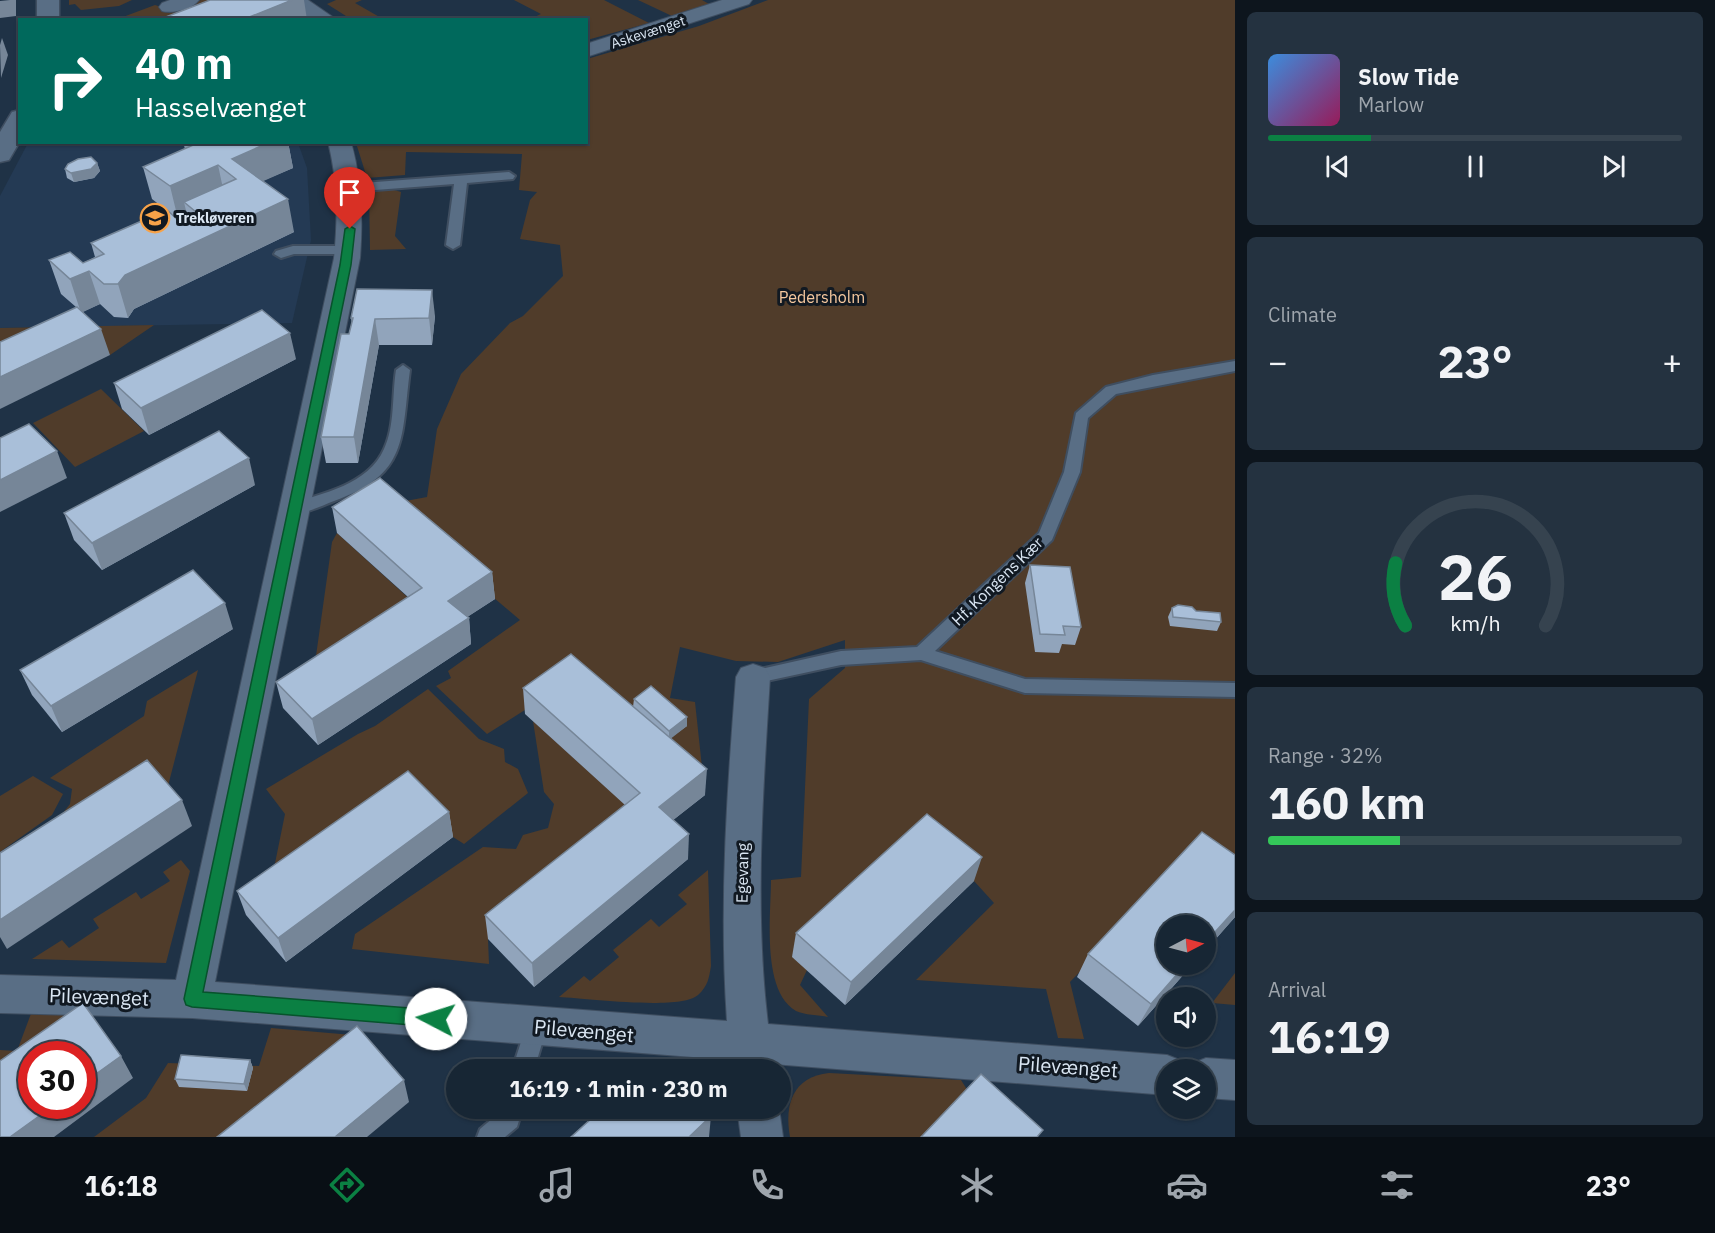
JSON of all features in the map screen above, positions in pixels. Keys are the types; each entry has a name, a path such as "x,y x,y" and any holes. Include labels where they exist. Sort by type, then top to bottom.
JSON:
{"street":[{"path":"48,0 48,18"},
{"path":"169,7 189,0"},
{"path":"294,0 324,18"},
{"name":"Askevænget","path":"588,50 742,0"},
{"path":"0,154 18,122"},
{"path":"192,999 348,250 352,209 346,164 340,144"},
{"name":"Egevang","path":"751,1057 741,950 742,828 753,677"},
{"name":"Pilevænget","path":"0,994 192,999 536,1027 751,1057 1156,1075"},
{"path":"1216,1079 1235,1080"},
{"path":"760,1119 762,1137"}],"lane":[{"path":"349,188 509,176"},
{"path":"453,245 461,180"},
{"path":"281,254 293,250 348,250"},
{"name":"Hf. Kongens Kær","path":"921,652 1046,536 1072,472 1082,416 1111,390 1153,380 1235,366"},
{"path":"295,508 345,492 379,468 392,447 403,370"},
{"path":"753,677 841,658 921,652 1025,686 1235,690"},
{"path":"526,1059 536,1027"},
{"path":"488,1137 509,1119"}],"shaded area":[{"name":"Trekløveren","path":"27,144 298,144 307,168 311,240 292,323 0,328 0,196"}],"green space":[{"path":"69,0 132,0 119,6 81,10 75,4 69,5"},
{"path":"201,0 249,0 200,18 120,18 155,5 174,11"},
{"path":"336,0 362,0 355,3 381,18 345,18 346,16 327,4"},
{"path":"514,0 604,0 649,23 588,40 588,18 532,18 541,14"},
{"path":"638,0 702,0 709,4 672,16"},
{"name":"Pedersholm","path":"768,0 1235,0 1235,889 1190,857 1070,982 1084,1039 1058,1038 1046,989 916,980 994,903 974,881 792,956 807,970 800,985 828,1017 796,1011 785,1001 777,987 770,951 771,880 801,877 809,699 845,668 845,640 778,662 736,661 680,647 670,698 695,702 705,795 572,680 487,734 436,686 451,678 448,671 520,620 384,505 427,497 437,429 461,374 510,323 523,316 563,276 560,245 520,239 530,200 537,192 519,190 522,154 406,152 405,175 367,178 356,144 588,144 588,59 699,26"},
{"path":"391,189 401,192 395,236 406,249 370,250 369,191"},
{"path":"154,325 110,355 85,333 0,371 0,328"},
{"path":"101,389 144,431 75,467 33,423"},
{"path":"337,533 426,614 315,663 332,542"},
{"path":"198,670 168,786 52,827 70,804 72,789 50,778 144,716 147,701"},
{"path":"428,689 479,739 504,749 505,762 518,769 528,793 464,844 453,837 272,878 285,814 266,789 375,726"},
{"path":"533,721 640,818 488,939 489,964 352,949 355,934 483,847 516,849 523,835 548,828 554,804 544,792"},
{"path":"33,776 63,794 52,815 0,852 0,796"},
{"path":"181,860 190,871 166,963 32,959 62,940 69,948 99,928 93,919 136,892 141,899 170,881 163,872"},
{"path":"708,870 711,966 706,985 698,995 688,1000 653,1003 559,997 584,976 590,981 619,957 613,950 651,919 659,927 687,904 678,895"},
{"path":"1235,973 1235,1005 1216,1003 1216,998"},
{"path":"32,1011 89,1013 50,1041 21,1041"},
{"path":"271,1028 364,1036 254,1137 94,1137 146,1098 168,1063 259,1066"},
{"path":"18,1048 18,1072 0,1094 0,1050 17,1051"},
{"path":"829,1073 961,1080 971,1096 933,1137 790,1137 788,1119 791,1119 791,1101 799,1086 817,1076"}],"building":[{"path":"210,0 292,0 247,18 163,18"},
{"path":"195,144 266,144 232,159 288,199 125,275 118,284 104,284 89,271 70,279 49,260 70,252 83,263 104,254 91,243 167,210 178,220 196,212 184,202 236,179 218,165 170,186 143,167"},
{"path":"91,157 97,163 91,169 71,173 65,169 68,164 78,159"},
{"path":"357,289 432,290 429,318 375,319 354,437 321,437 341,334 349,334"},
{"path":"77,307 101,329 0,377 0,342"},
{"path":"262,310 290,333 141,408 114,383"},
{"path":"29,424 57,451 0,480 0,438"},
{"path":"219,431 249,458 92,543 64,513"},
{"path":"380,478 492,572 448,601 469,618 312,719 276,682 422,588 332,507"},
{"path":"1030,565 1070,567 1081,627 1063,626 1065,635 1040,634"},
{"path":"193,570 225,603 51,706 20,670"},
{"path":"1178,605 1192,607 1196,611 1220,613 1221,622 1173,617 1172,608"},
{"path":"571,654 707,769 659,807 689,834 532,963 485,915 640,793 523,688"},
{"path":"651,686 687,717 669,731 634,699"},
{"path":"147,760 182,800 0,920 0,853"},
{"path":"408,771 449,812 278,938 237,891"},
{"path":"927,814 982,857 851,982 796,933"},
{"path":"1202,832 1235,855 1235,910 1216,931 1216,915 1156,915 1156,975 1176,975 1166,987 1156,987 1156,998 1151,1004 1088,954"},
{"path":"83,1003 121,1056 96,1074 96,1041 29,1041"},
{"path":"357,1026 404,1080 335,1137 217,1137"},
{"path":"18,1048 18,1119 35,1119 10,1137 0,1137 0,1061"},
{"path":"181,1055 250,1060 244,1084 175,1079"},
{"path":"981,1074 1043,1130 1037,1137 921,1137"},
{"path":"591,1119 708,1119 689,1137 571,1137"}],"place":[{"name":"Trekløveren","path":"155,218"}],"route":[{"path":"350,229 346,265 192,999 436,1019"}]}
